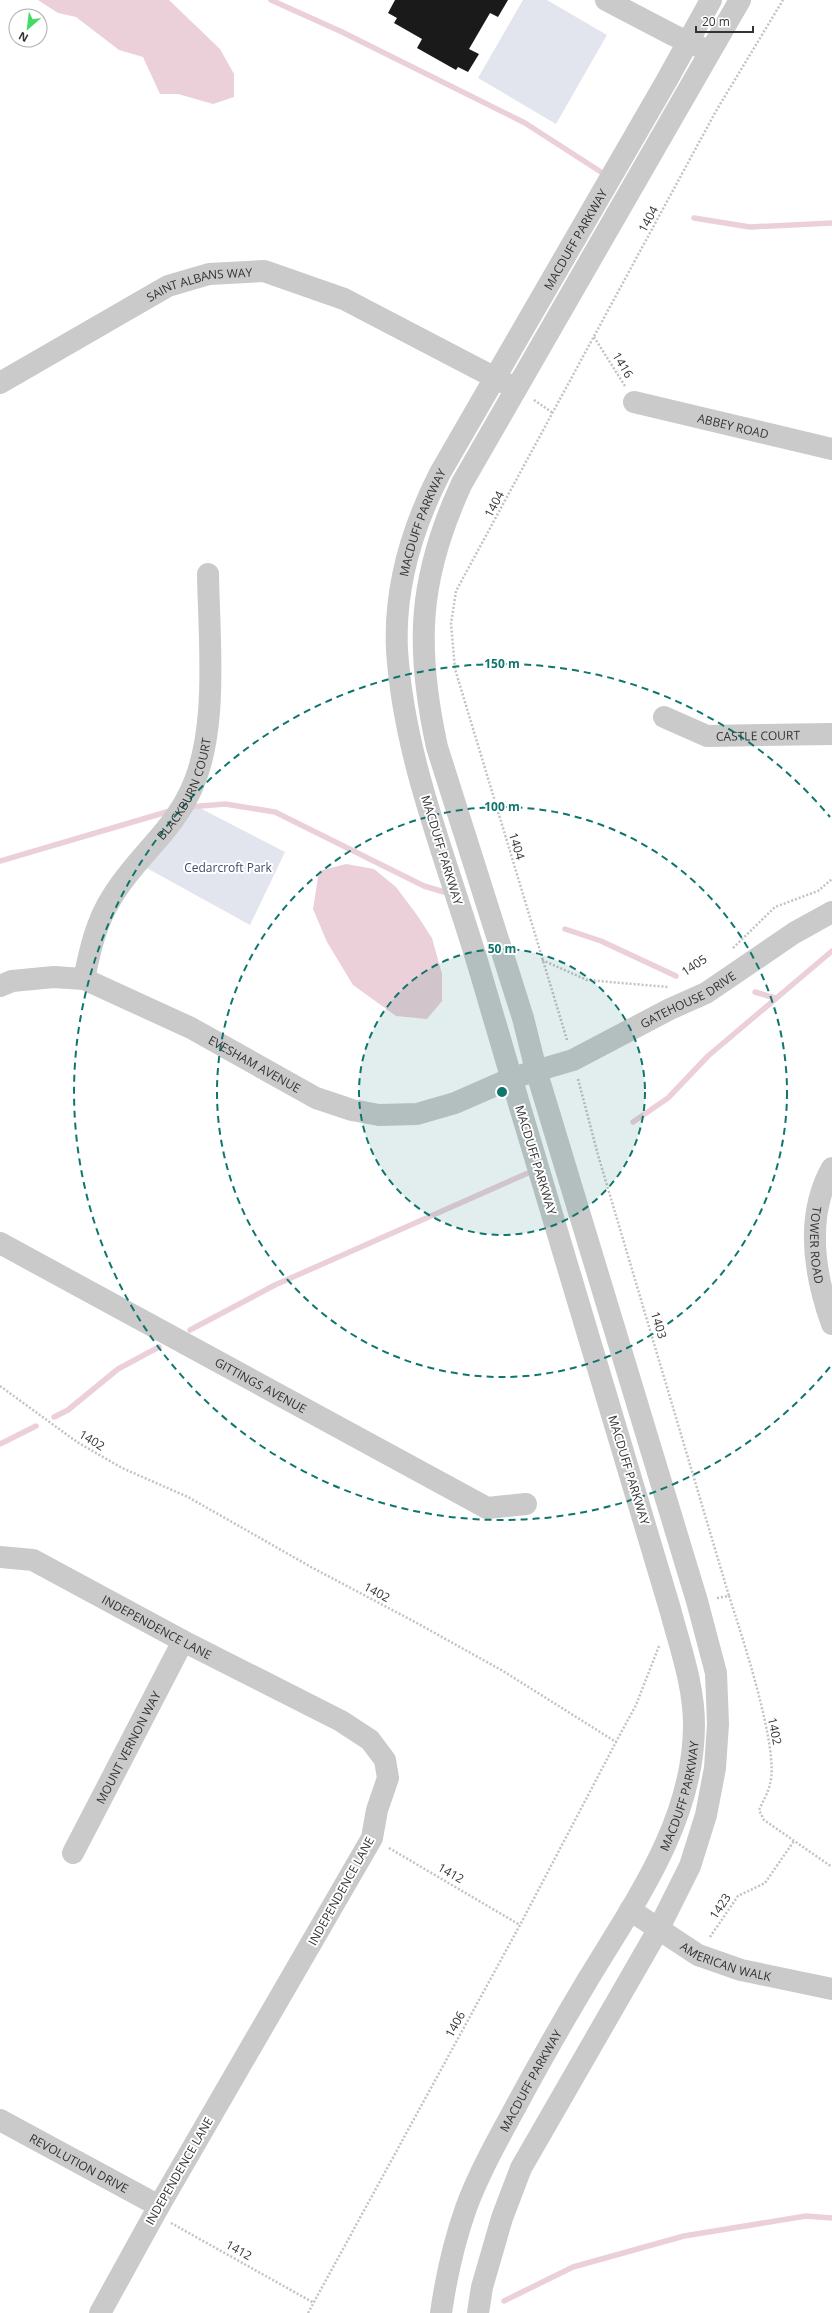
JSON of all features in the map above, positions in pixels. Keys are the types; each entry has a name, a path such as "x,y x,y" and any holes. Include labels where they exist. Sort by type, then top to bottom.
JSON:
{"street":[{"path":"606,0 673,35 688,40 709,52"},
{"name":"MACDUFF PARKWAY","path":"441,2313 454,2248 466,2208 485,2163 554,2036 630,1910 667,1842 680,1813 690,1766 694,1725 689,1679 670,1609 512,1078 411,751 405,718 397,648 398,610 407,557 425,502 495,377 668,80 688,40 711,0"},
{"name":"MACDUFF PARKWAY","path":"478,2313 482,2287 502,2218 521,2168 658,1930 690,1866 706,1815 715,1768 718,1724 716,1673 697,1601 536,1070 523,1018 436,747 430,715 423,641 427,586 433,559 449,511 476,458 740,0"},
{"name":"SAINT ALBANS WAY","path":"0,383 168,286 209,274 264,271 344,299 516,388"},
{"name":"ABBEY ROAD","path":"634,402 832,449"},
{"name":"BLACKBURN COURT","path":"84,979 98,921 112,895 171,822 188,798 204,746 207,724 210,661 208,574"},
{"name":"CASTLE COURT","path":"664,717 707,736 832,734"},
{"name":"GATEHOUSE DRIVE","path":"536,1070 573,1060 670,1009 706,993 794,933 832,912"},
{"name":"EVESHAM AVENUE","path":"0,986 12,981 54,977 84,979 191,1028 316,1098 352,1110 379,1115 417,1114 455,1103 512,1078 536,1070"},
{"name":"TOWER ROAD","path":"832,1168 825,1180 817,1205 815,1236 816,1260 821,1292 832,1324"},
{"name":"GITTINGS AVENUE","path":"0,1243 487,1508 526,1504"},
{"name":"INDEPENDENCE LANE","path":"0,1557 33,1560 183,1641 341,1721 370,1740 385,1760 388,1778 378,1810 372,1838 157,2210 100,2313"},
{"name":"MOUNT VERNON WAY","path":"73,1853 183,1641"},
{"name":"AMERICAN WALK","path":"630,1910 658,1930 698,1955 741,1970 832,1989"},
{"name":"REVOLUTION DRIVE","path":"0,2120 157,2210"}],"path":[{"name":"1404","path":"573,1060 455,669 451,624 456,591 716,112 783,0"},
{"name":"1416","path":"594,337 634,402"},
{"path":"731,949 776,907 818,890 832,879"},
{"name":"1405","path":"542,960 586,980 640,983 676,988"},
{"name":"1403","path":"573,1060 598,1155 729,1596"},
{"name":"1402","path":"0,1386 77,1442 115,1464 188,1497 311,1567 415,1622 516,1679 616,1742"},
{"path":"697,1601 729,1596"},
{"name":"1402","path":"729,1596 768,1735 772,1763 771,1783 760,1810 764,1820 832,1867"},
{"path":"616,1742 636,1705 659,1645 659,1638"},
{"name":"1406","path":"308,2313 520,1925 616,1742"},
{"name":"1412","path":"372,1838 520,1925"},
{"name":"1423","path":"698,1955 738,1896 765,1884 794,1841"},
{"name":"1412","path":"157,2210 314,2303"}],"green space":[{"path":"523,0 547,0 607,35 556,124 478,78"},
{"name":"Cedarcroft Park","path":"192,804 285,852 250,925 143,866"}],"shaded area":[{"path":"38,0 169,0 220,49 234,74 234,97 213,104 178,94 160,94 143,57 119,50 76,17 58,13"},
{"path":"346,864 374,869 396,887 432,938 442,974 442,1001 427,1019 396,1016 353,985 327,942 313,909 319,871"}],"building":[{"path":"395,0 508,0 498,17 490,13 469,49 479,54 468,72 458,67 456,70 417,48 422,39 394,23 397,18 388,13"}],"waterway":[{"path":"271,0 342,32 525,123 601,172"},
{"path":"694,218 750,227 832,223"},
{"path":"189,807 225,804 275,812 424,886 444,892"},
{"path":"0,861 170,811"},
{"path":"565,929 601,941 676,976"},
{"path":"633,1122 668,1098 708,1056 832,951"},
{"path":"755,992 775,998"},
{"path":"190,1330 275,1285 528,1173"},
{"path":"54,1417 68,1410 118,1369 159,1347"},
{"path":"0,1444 36,1426"},
{"path":"504,2301 573,2267 684,2236 806,2216 832,2218"}]}
